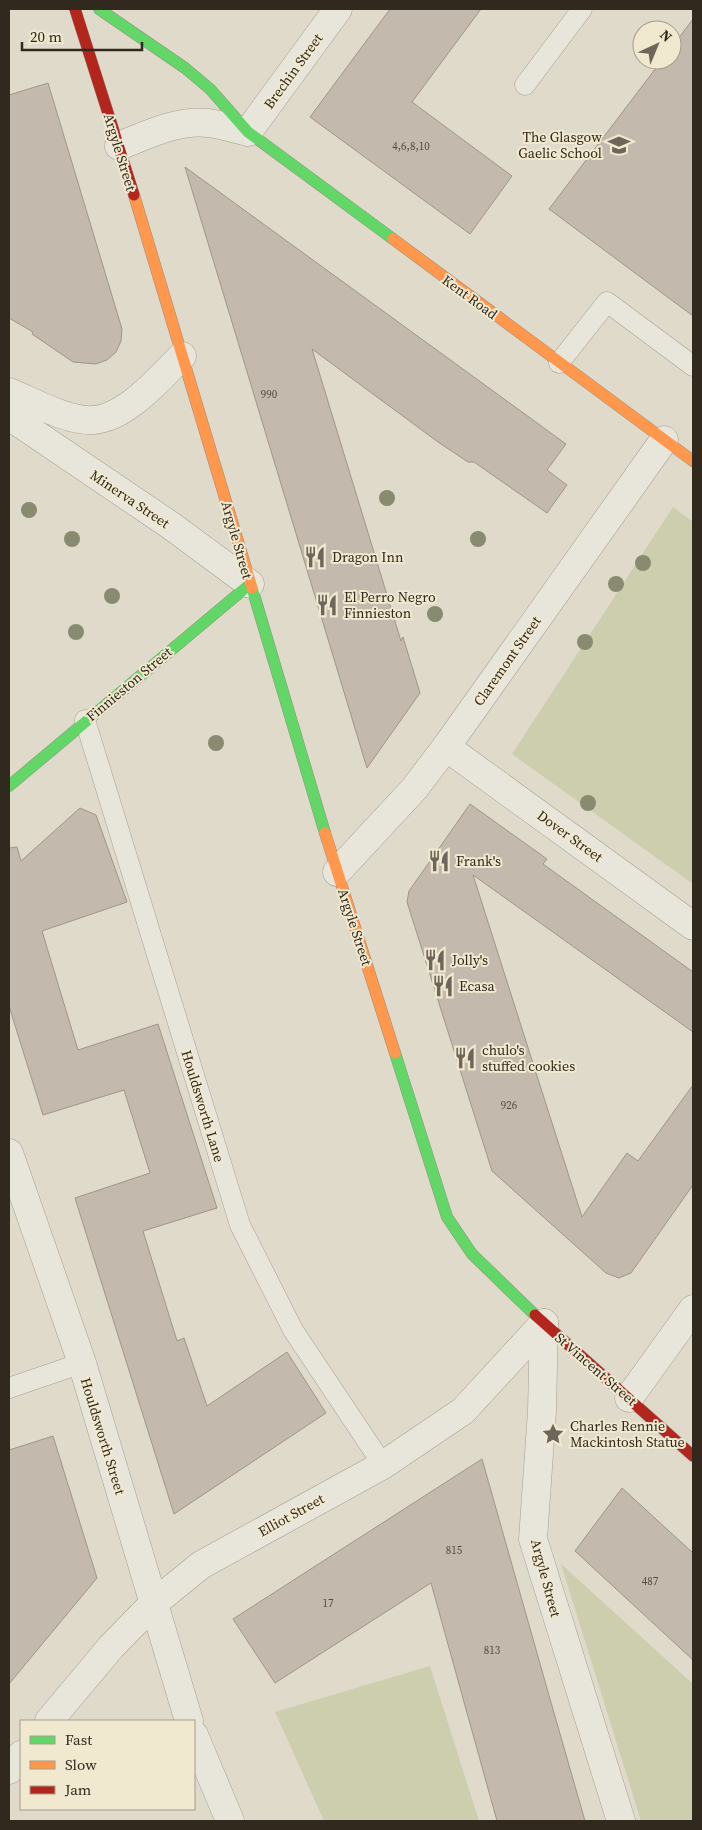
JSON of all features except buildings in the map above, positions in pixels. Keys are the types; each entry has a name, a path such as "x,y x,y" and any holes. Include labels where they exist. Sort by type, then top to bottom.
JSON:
{"street":[{"name":"Argyle Street","path":"75,9 119,146 337,872 448,1217 472,1254 544,1323 542,1411 533,1540 620,1821"},
{"name":"Kent Road","path":"99,9 185,68 210,89 248,132 693,461"},
{"name":"Brechin Street","path":"248,132 338,9"},
{"name":"Kent Road","path":"119,146 154,132 187,122 210,123 248,132"},
{"path":"9,392 76,418 93,420 117,413 145,392 182,356"},
{"name":"Minerva Street","path":"9,416 170,525 250,584"},
{"name":"Claremont Street","path":"337,872 414,789 446,747 664,440"},
{"name":"Finnieston Street","path":"9,786 85,720 250,584"},
{"name":"Dover Street","path":"446,747 693,926"},
{"name":"Houldsworth Street","path":"9,1153 82,1363 189,1720"},
{"path":"629,1398 693,1309"},
{"name":"Elliot Street","path":"50,1720 111,1647 154,1604 201,1565 383,1465 463,1411 544,1323"},
{"name":"St Vincent Street","path":"544,1323 693,1456"},
{"path":"195,1737 230,1821"},
{"path":"9,1770 20,1756"}],"lane":[{"path":"524,85 582,9"},
{"path":"559,363 607,302 693,366"},
{"name":"Houldsworth Lane","path":"85,720 240,1226 293,1330 383,1465"},
{"path":"9,1388 82,1363"}],"green space":[{"path":"673,507 693,522 693,884 512,754"},
{"path":"561,1564 693,1684 693,1821 641,1821"},
{"path":"430,1666 479,1821 324,1821 275,1712"}],"traffic: fast":[{"path":"99,9 185,68 210,89 248,132 393,239"},
{"path":"9,786 250,584"},
{"path":"252,588 325,833"},
{"path":"395,1053 447,1217 472,1254 535,1315"}],"traffic: slow":[{"path":"134,195 252,588"},
{"path":"393,239 693,461"},
{"path":"325,833 395,1053"}],"traffic: jam":[{"path":"75,9 134,195"},
{"path":"535,1315 693,1456"}],"place":[{"name":"The Glasgow Gaelic School","path":"619,145"},
{"name":"Dragon Inn","path":"315,557"},
{"name":"El Perro Negro Finnieston","path":"327,605"},
{"name":"Frank's","path":"439,861"},
{"name":"Jolly's","path":"435,960"},
{"name":"Ecasa","path":"443,986"},
{"name":"chulo's stuffed cookies","path":"465,1058"},
{"name":"Charles Rennie Mackintosh Statue","path":"553,1434"}]}
